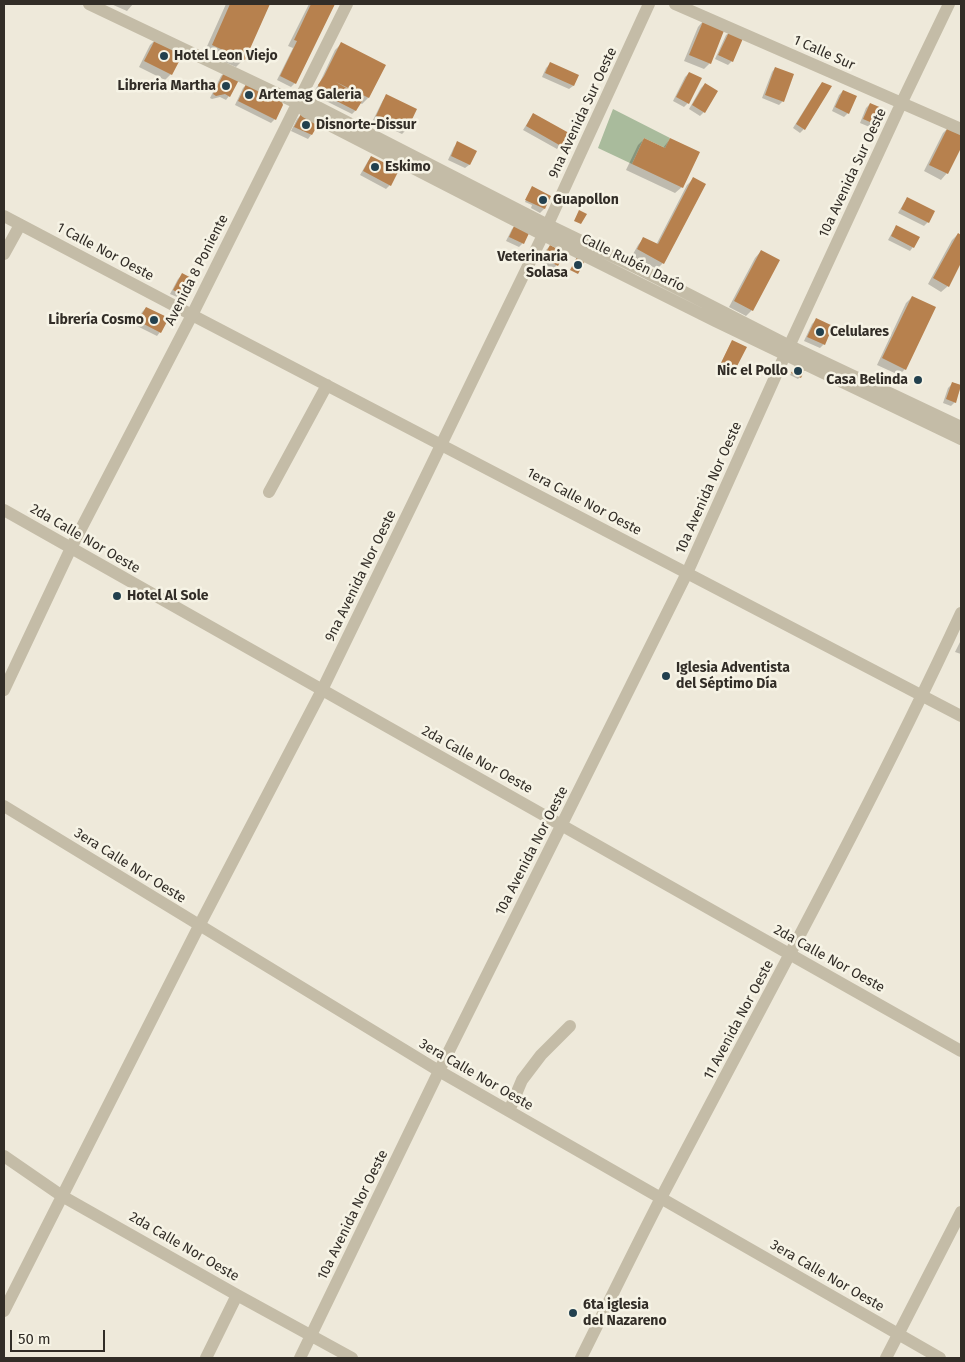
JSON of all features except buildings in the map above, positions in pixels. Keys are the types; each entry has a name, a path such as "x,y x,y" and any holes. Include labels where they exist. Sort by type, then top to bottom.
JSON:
{"street":[{"name":"Calle Rubén Darío","path":"89,4 297,103 306,112 385,147 545,230 788,351 954,427 961,439"},
{"name":"Avenida 8 Poniente","path":"4,690 70,548 192,315 346,4"},
{"name":"9na Avenida Sur Oeste","path":"545,230 650,4"},
{"name":"1 Calle Sur","path":"675,4 961,129"},
{"name":"10a Avenida Sur Oeste","path":"788,351 950,4"},
{"name":"1 Calle Nor Oeste","path":"4,216 192,315"},
{"path":"4,254 20,225"},
{"name":"9na Avenida Nor Oeste","path":"4,1311 9,1287 62,1196 199,926 322,690 545,230"},
{"name":"1era Calle Nor Oeste","path":"192,315 961,716"},
{"name":"10a Avenida Nor Oeste","path":"300,1358 439,1071 687,573 788,351"},
{"path":"269,492 327,385"},
{"name":"2da Calle Nor Oeste","path":"4,510 961,1051"},
{"name":"11 Avenida Nor Oeste","path":"581,1358 661,1198 791,954 923,696 961,613"},
{"name":"3era Calle Nor Oeste","path":"4,806 439,1071 940,1358"},
{"path":"509,1111 522,1080 541,1055 570,1026"},
{"name":"2da Calle Nor Oeste","path":"4,1156 62,1196 352,1358"},
{"path":"886,1358 961,1212"},
{"path":"206,1358 237,1294"}],"green space":[{"path":"613,109 670,138 665,148 644,138 632,164 598,148"}],"place":[{"name":"Hotel Leon Viejo","path":"164,56"},
{"name":"Libreria Martha","path":"226,86"},
{"name":"Artemag Galeria","path":"249,95"},
{"name":"Disnorte-Dissur","path":"306,125"},
{"name":"Eskimo","path":"375,167"},
{"name":"Guapollon","path":"543,200"},
{"name":"Veterinaria Solasa","path":"578,265"},
{"name":"Librería Cosmo","path":"154,320"},
{"name":"Celulares","path":"820,332"},
{"name":"Nic el Pollo","path":"798,371"},
{"name":"Casa Belinda","path":"918,380"},
{"name":"Hotel Al Sole","path":"117,596"},
{"name":"Iglesia Adventista del Séptimo Día","path":"666,676"},
{"name":"6ta iglesia del Nazareno","path":"573,1313"}]}
